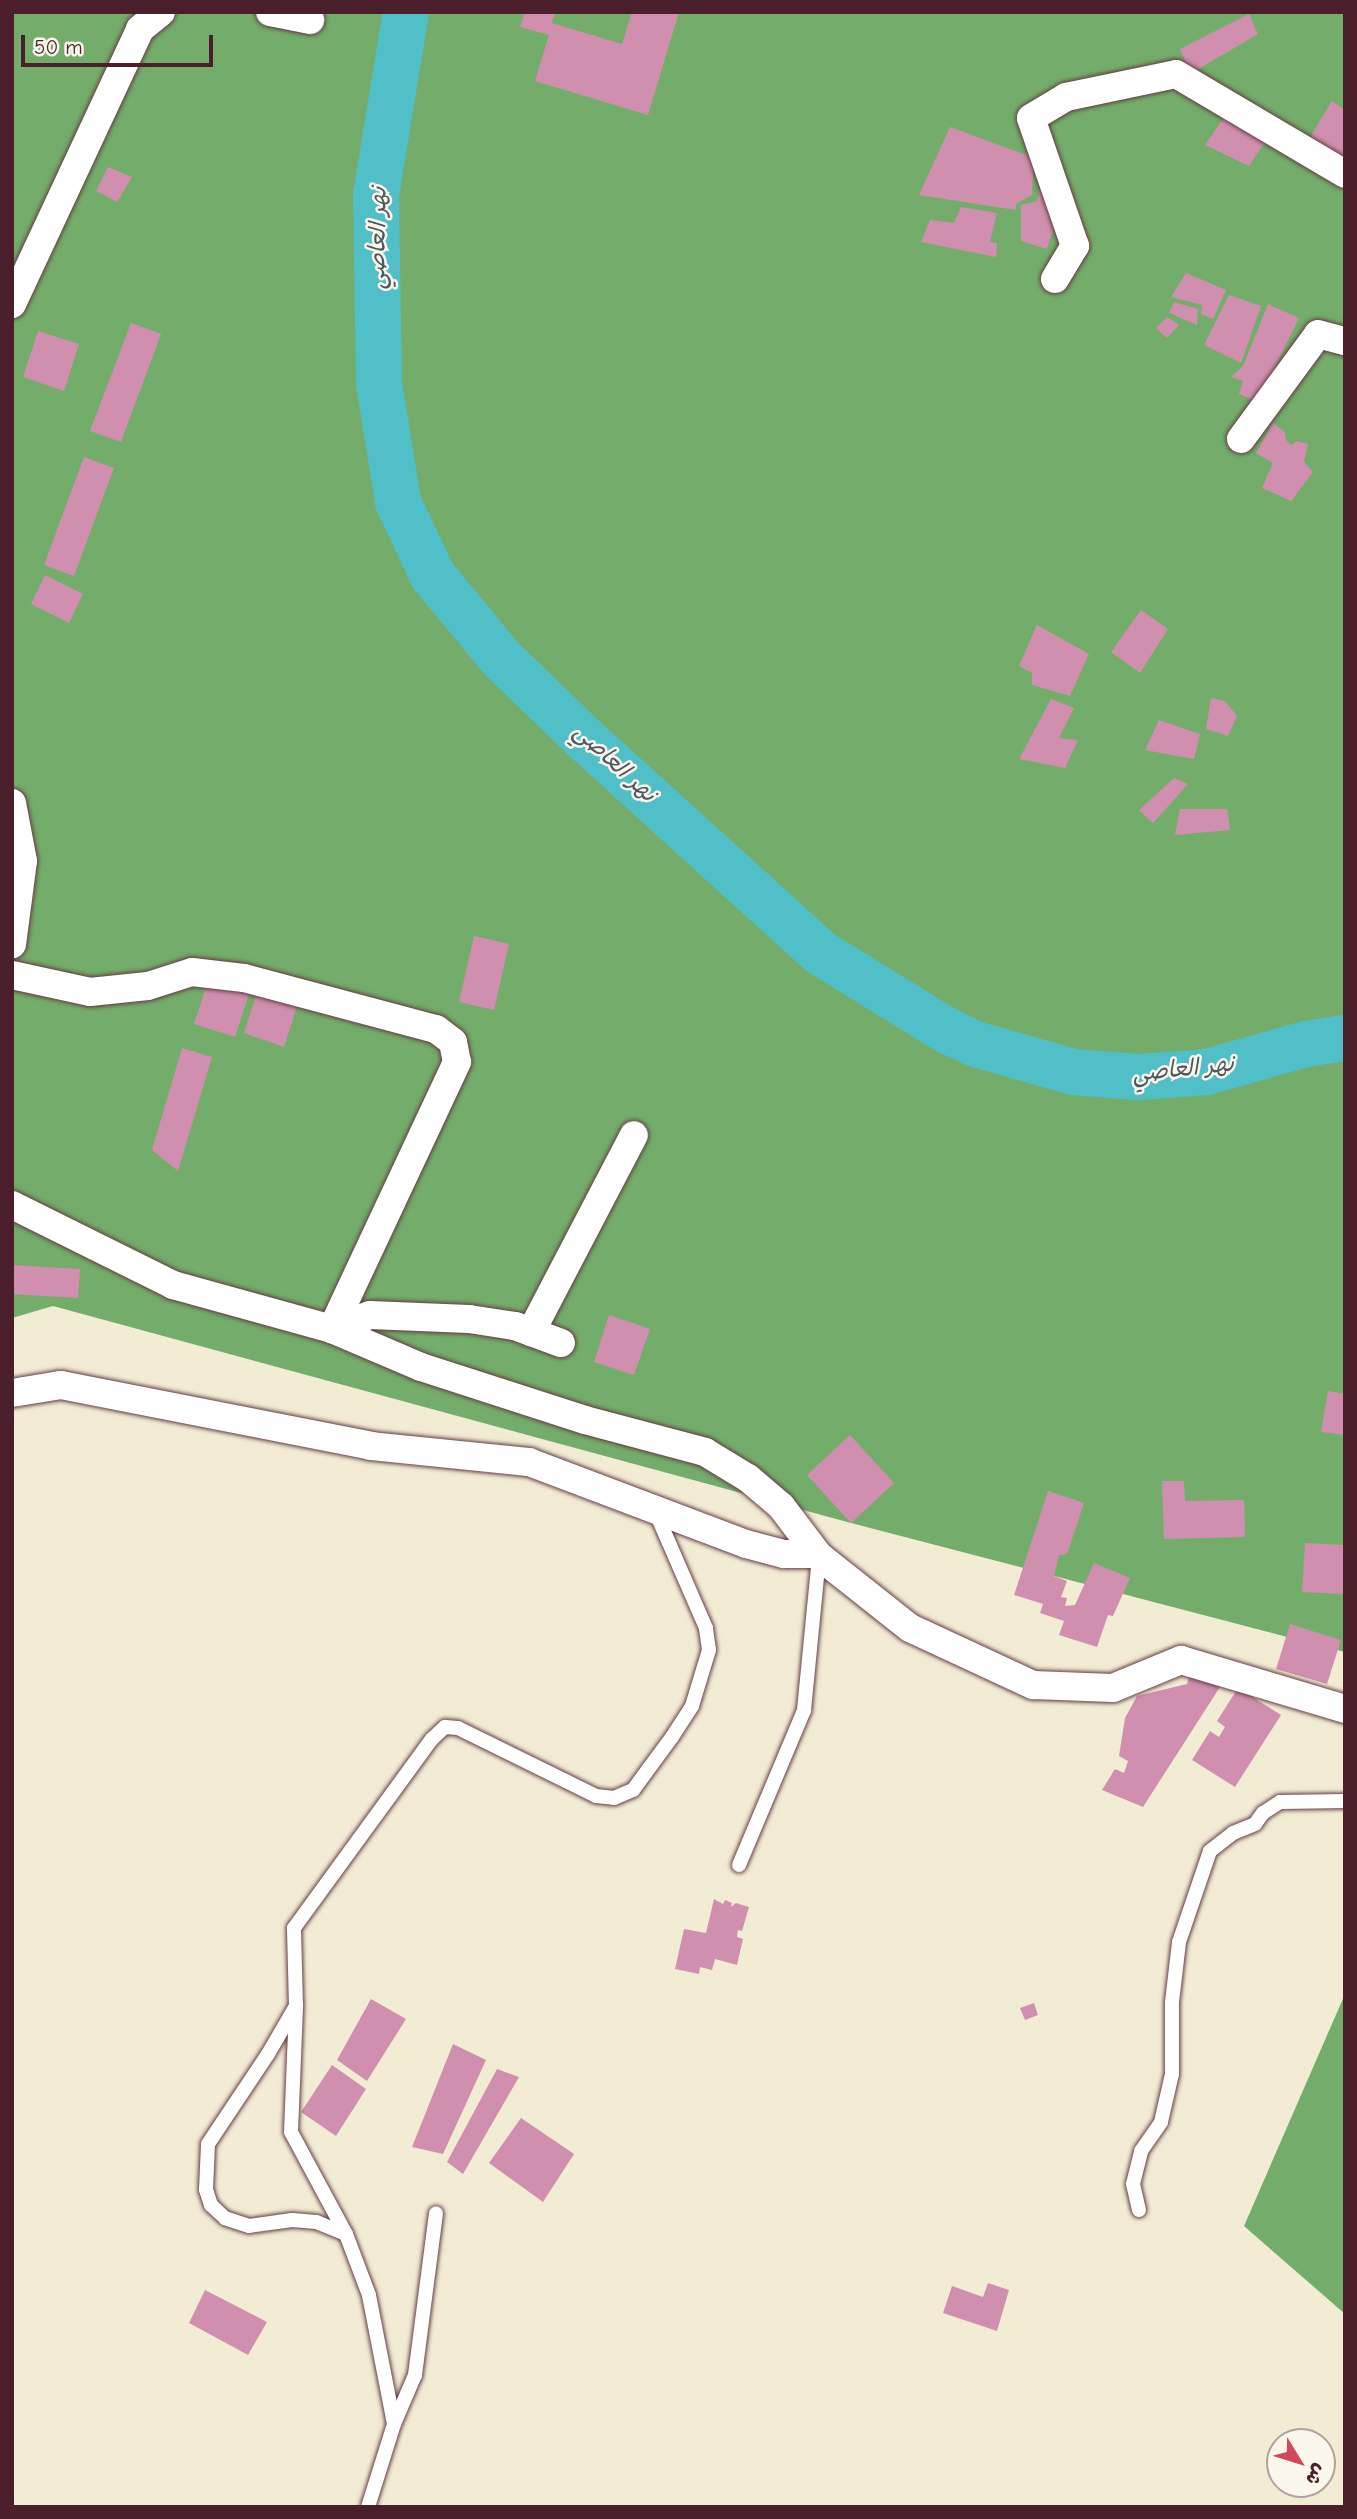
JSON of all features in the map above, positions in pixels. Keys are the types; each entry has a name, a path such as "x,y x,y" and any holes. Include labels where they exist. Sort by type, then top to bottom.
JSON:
{"street":[{"path":"12,304 140,29 161,12"},
{"path":"270,12 310,20"},
{"path":"1055,279 1076,246 1031,118 1066,97 1175,74 1345,174"},
{"path":"1241,439 1318,334 1345,341"},
{"path":"12,803 23,862 12,944"},
{"path":"12,975 90,992 148,986 192,972 244,978 436,1029 453,1042 457,1062 332,1329"},
{"path":"531,1332 634,1135"},
{"path":"12,1205 173,1285 332,1329 421,1367 585,1420 705,1452 748,1478 781,1506 818,1555 910,1628 1033,1685 1113,1688 1181,1660 1345,1709"},
{"path":"332,1329 370,1315 469,1319 515,1326 561,1343"},
{"path":"12,1393 61,1385 371,1446 529,1462 746,1544 784,1553 818,1555"}],"lane":[{"path":"394,2424 369,2295 346,2234 291,2132 296,2006 293,1928 432,1739 446,1727 458,1728 596,1796 614,1798 633,1790 692,1706 709,1650 706,1628 653,1508"},
{"path":"739,1866 804,1710 818,1555"},
{"path":"1139,2210 1133,2184 1141,2151 1161,2122 1172,2074 1172,2002 1179,1942 1210,1851 1233,1833 1255,1824 1263,1813 1280,1802 1345,1801"},
{"path":"296,2006 208,2144 206,2190 211,2205 225,2218 249,2226 292,2220 316,2222 346,2234"},
{"path":"368,2507 394,2424 415,2375 436,2213"}],"green space":[{"path":"12,12 1345,12 1345,1652 851,1523 53,1306 12,1318"},
{"path":"1345,1994 1345,2314 1244,2226"}],"building":[{"path":"525,12 555,12 552,23 622,44 632,12 679,12 648,115 535,81 549,35 520,27"},
{"path":"1249,14 1258,34 1190,74 1180,49"},
{"path":"1332,101 1345,110 1345,163 1307,142"},
{"path":"1225,116 1268,137 1249,166 1205,145"},
{"path":"950,127 1034,158 1032,195 1016,204 1016,210 919,195"},
{"path":"108,167 132,177 117,202 96,191"},
{"path":"1042,180 1066,189 1047,249 1021,241 1021,205 1037,201"},
{"path":"961,207 997,213 990,242 997,243 996,257 921,242 930,220 954,223"},
{"path":"1186,273 1226,290 1213,319 1201,314 1202,305 1171,297"},
{"path":"1229,295 1261,306 1241,363 1204,345"},
{"path":"1174,302 1198,309 1197,325 1169,313"},
{"path":"1268,304 1299,318 1258,402 1239,394 1243,381 1231,377 1243,366"},
{"path":"1167,317 1179,325 1167,338 1156,328"},
{"path":"131,323 161,334 121,442 90,431"},
{"path":"38,331 79,344 64,391 23,377"},
{"path":"1273,423 1285,432 1286,440 1291,445 1297,441 1308,444 1304,462 1313,472 1291,501 1262,488 1273,463 1256,453"},
{"path":"84,457 114,468 74,576 44,565"},
{"path":"45,575 83,594 69,623 31,604"},
{"path":"1141,610 1168,629 1140,673 1111,652"},
{"path":"1037,625 1089,654 1070,696 1032,685 1032,673 1019,666"},
{"path":"1211,698 1225,701 1237,716 1228,736 1206,729"},
{"path":"1051,699 1074,708 1059,738 1078,740 1065,768 1019,759"},
{"path":"1159,720 1200,734 1194,759 1145,750"},
{"path":"1174,778 1188,784 1153,823 1139,810"},
{"path":"1180,809 1227,809 1230,830 1175,835"},
{"path":"474,936 509,944 494,1010 459,1002"},
{"path":"209,978 250,991 235,1037 194,1024"},
{"path":"259,987 299,1000 284,1047 244,1033"},
{"path":"182,1048 212,1057 178,1171 152,1150"},
{"path":"12,1265 80,1269 78,1298 12,1294"},
{"path":"609,1315 650,1329 634,1375 594,1362"},
{"path":"1328,1391 1345,1394 1345,1435 1321,1432"},
{"path":"850,1435 894,1483 851,1523 807,1475"},
{"path":"1162,1481 1184,1481 1185,1501 1244,1500 1245,1537 1164,1539"},
{"path":"1048,1491 1084,1503 1067,1554 1059,1555 1054,1576 1067,1581 1061,1597 1067,1598 1065,1606 1075,1605 1094,1563 1130,1578 1113,1616 1108,1615 1097,1647 1059,1635 1064,1621 1040,1613 1043,1604 1014,1595"},
{"path":"1305,1543 1345,1545 1343,1594 1302,1592"},
{"path":"1290,1624 1341,1640 1327,1684 1276,1669"},
{"path":"1189,1677 1220,1687 1143,1807 1102,1790 1115,1769 1124,1773 1128,1761 1119,1756 1125,1718 1137,1696 1187,1684"},
{"path":"1238,1688 1281,1715 1235,1787 1192,1760 1210,1731 1219,1737 1225,1727 1217,1721"},
{"path":"714,1899 723,1904 725,1900 732,1903 731,1907 736,1903 749,1907 742,1931 738,1930 737,1937 743,1939 737,1965 715,1959 712,1970 700,1967 699,1974 675,1969 684,1929 706,1933"},
{"path":"371,1999 406,2019 367,2081 337,2060"},
{"path":"1034,2003 1038,2015 1025,2020 1020,2008"},
{"path":"453,2044 486,2060 443,2154 412,2147"},
{"path":"332,2065 366,2089 336,2136 301,2112"},
{"path":"497,2069 519,2077 463,2174 447,2162"},
{"path":"521,2118 574,2154 543,2202 489,2163"},
{"path":"988,2283 1009,2290 997,2331 943,2313 952,2286 983,2297"},
{"path":"205,2290 267,2322 248,2355 189,2323"}],"waterway":[{"name":"نهر العاصي","path":"406,12 376,195 379,383 398,502 433,576 502,659 586,740 821,953 944,1029 975,1044 1073,1072 1138,1077 1207,1072 1306,1044 1345,1038"}]}
